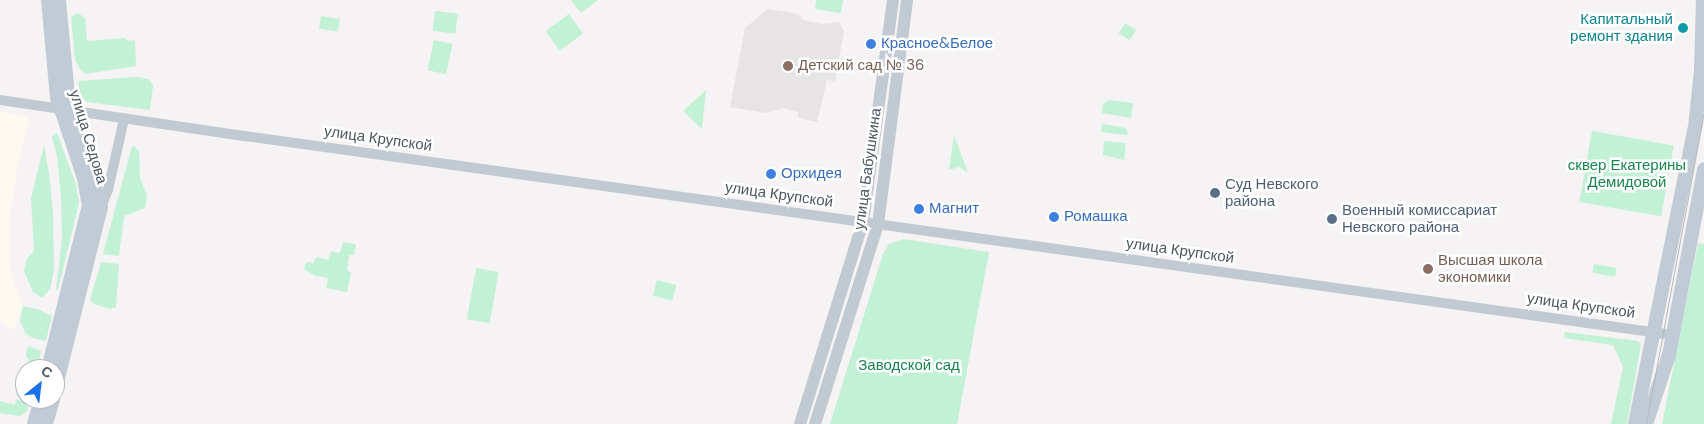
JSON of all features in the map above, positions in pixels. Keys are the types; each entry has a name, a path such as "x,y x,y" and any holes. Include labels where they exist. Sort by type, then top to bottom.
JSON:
{"main road":[{"name":"улица Седова","path":"48,0 66,110 89,205 50,359"},
{"name":"улица Седова","path":"59,0 66,83 66,110 95,182 101,207 63,359"},
{"path":"1635,424 1696,118 1702,71 1703,0"},
{"path":"1646,424 1665,370 1673,335 1704,169"},
{"path":"34,424 38,409"},
{"path":"46,424 50,409"}],"street":[{"name":"улица Бабушкина","path":"800,424 862,222 893,0"},
{"name":"улица Бабушкина","path":"815,424 878,224 907,0"},
{"name":"улица Крупской","path":"0,100 124,119 1673,335"},
{"name":"улица Седова","path":"101,207 108,190 124,119"}],"shaded area":[{"name":"Детский сад № 36","path":"768,9 798,14 803,20 822,24 839,22 844,31 835,81 827,80 817,122 798,118 798,112 783,108 766,113 730,107 745,28"},
{"path":"0,112 30,117 18,163 11,208 9,248 11,273 22,306 15,330 0,321"}],"green space":[{"path":"571,0 598,0 581,13"},
{"path":"816,0 843,0 841,13 815,9"},
{"path":"435,11 458,14 455,34 433,31"},
{"path":"78,13 85,18 87,41 126,38 127,41 135,40 136,66 85,74 75,60 71,17"},
{"path":"569,14 583,33 560,50 546,31"},
{"path":"321,16 340,19 338,32 319,29"},
{"path":"1125,23 1136,30 1130,40 1119,33"},
{"path":"434,40 453,44 446,74 428,70"},
{"path":"136,77 149,79 153,86 150,110 87,102 77,91 79,81"},
{"path":"706,90 702,129 683,111"},
{"path":"1109,100 1133,103 1131,118 1102,113 1103,104"},
{"path":"1102,124 1122,127 1127,130 1128,135 1101,132"},
{"name":"сквер Екатерины Демидовой","path":"1592,131 1674,145 1661,216 1579,202"},
{"path":"57,133 76,184 79,203 58,290 56,290 62,239 61,196 57,156 52,137"},
{"path":"954,135 968,173 959,167 949,170"},
{"path":"1104,141 1126,143 1124,160 1103,155"},
{"path":"44,145 53,212 54,271 50,289 42,298 33,292 24,271 27,259 34,251 31,198"},
{"path":"132,146 139,150 140,178 147,196 145,208 124,216 119,256 103,254"},
{"name":"Заводской сад","path":"903,239 989,252 957,424 830,424 883,254 889,244"},
{"path":"343,242 356,244 354,255 349,255 347,270 351,273 347,292 326,288 328,278 316,276 304,269 306,262 313,263 317,257 328,260 331,251 340,253"},
{"path":"1698,243 1704,244 1704,424 1662,424"},
{"path":"101,262 119,264 116,307 110,309 94,304 90,300"},
{"path":"1594,264 1617,268 1615,277 1592,273"},
{"path":"476,268 499,272 490,323 467,319"},
{"path":"657,280 676,285 672,301 653,295"},
{"path":"23,306 37,309 52,316 46,341 26,334 20,321"},
{"path":"1565,332 1638,341 1641,344 1627,424 1611,424 1623,367 1613,345 1564,338"},
{"path":"28,346 41,351 40,359 28,359 26,356"},
{"path":"0,401 15,405 15,409 28,409 27,412 19,416 0,413"}],"tram line":[{"path":"1646,424 1704,110"}],"place":[{"name":"Капитальный ремонт здания","path":"1683,28"},
{"name":"Красное&Белое","path":"871,44"},
{"name":"Детский сад № 36","path":"788,66"},
{"name":"Орхидея","path":"771,174"},
{"name":"Суд Невского района","path":"1215,193"},
{"name":"Магнит","path":"919,209"},
{"name":"Ромашка","path":"1054,217"},
{"name":"Военный комиссариат Невского района","path":"1332,219"},
{"name":"Высшая школа экономики","path":"1428,269"}]}
